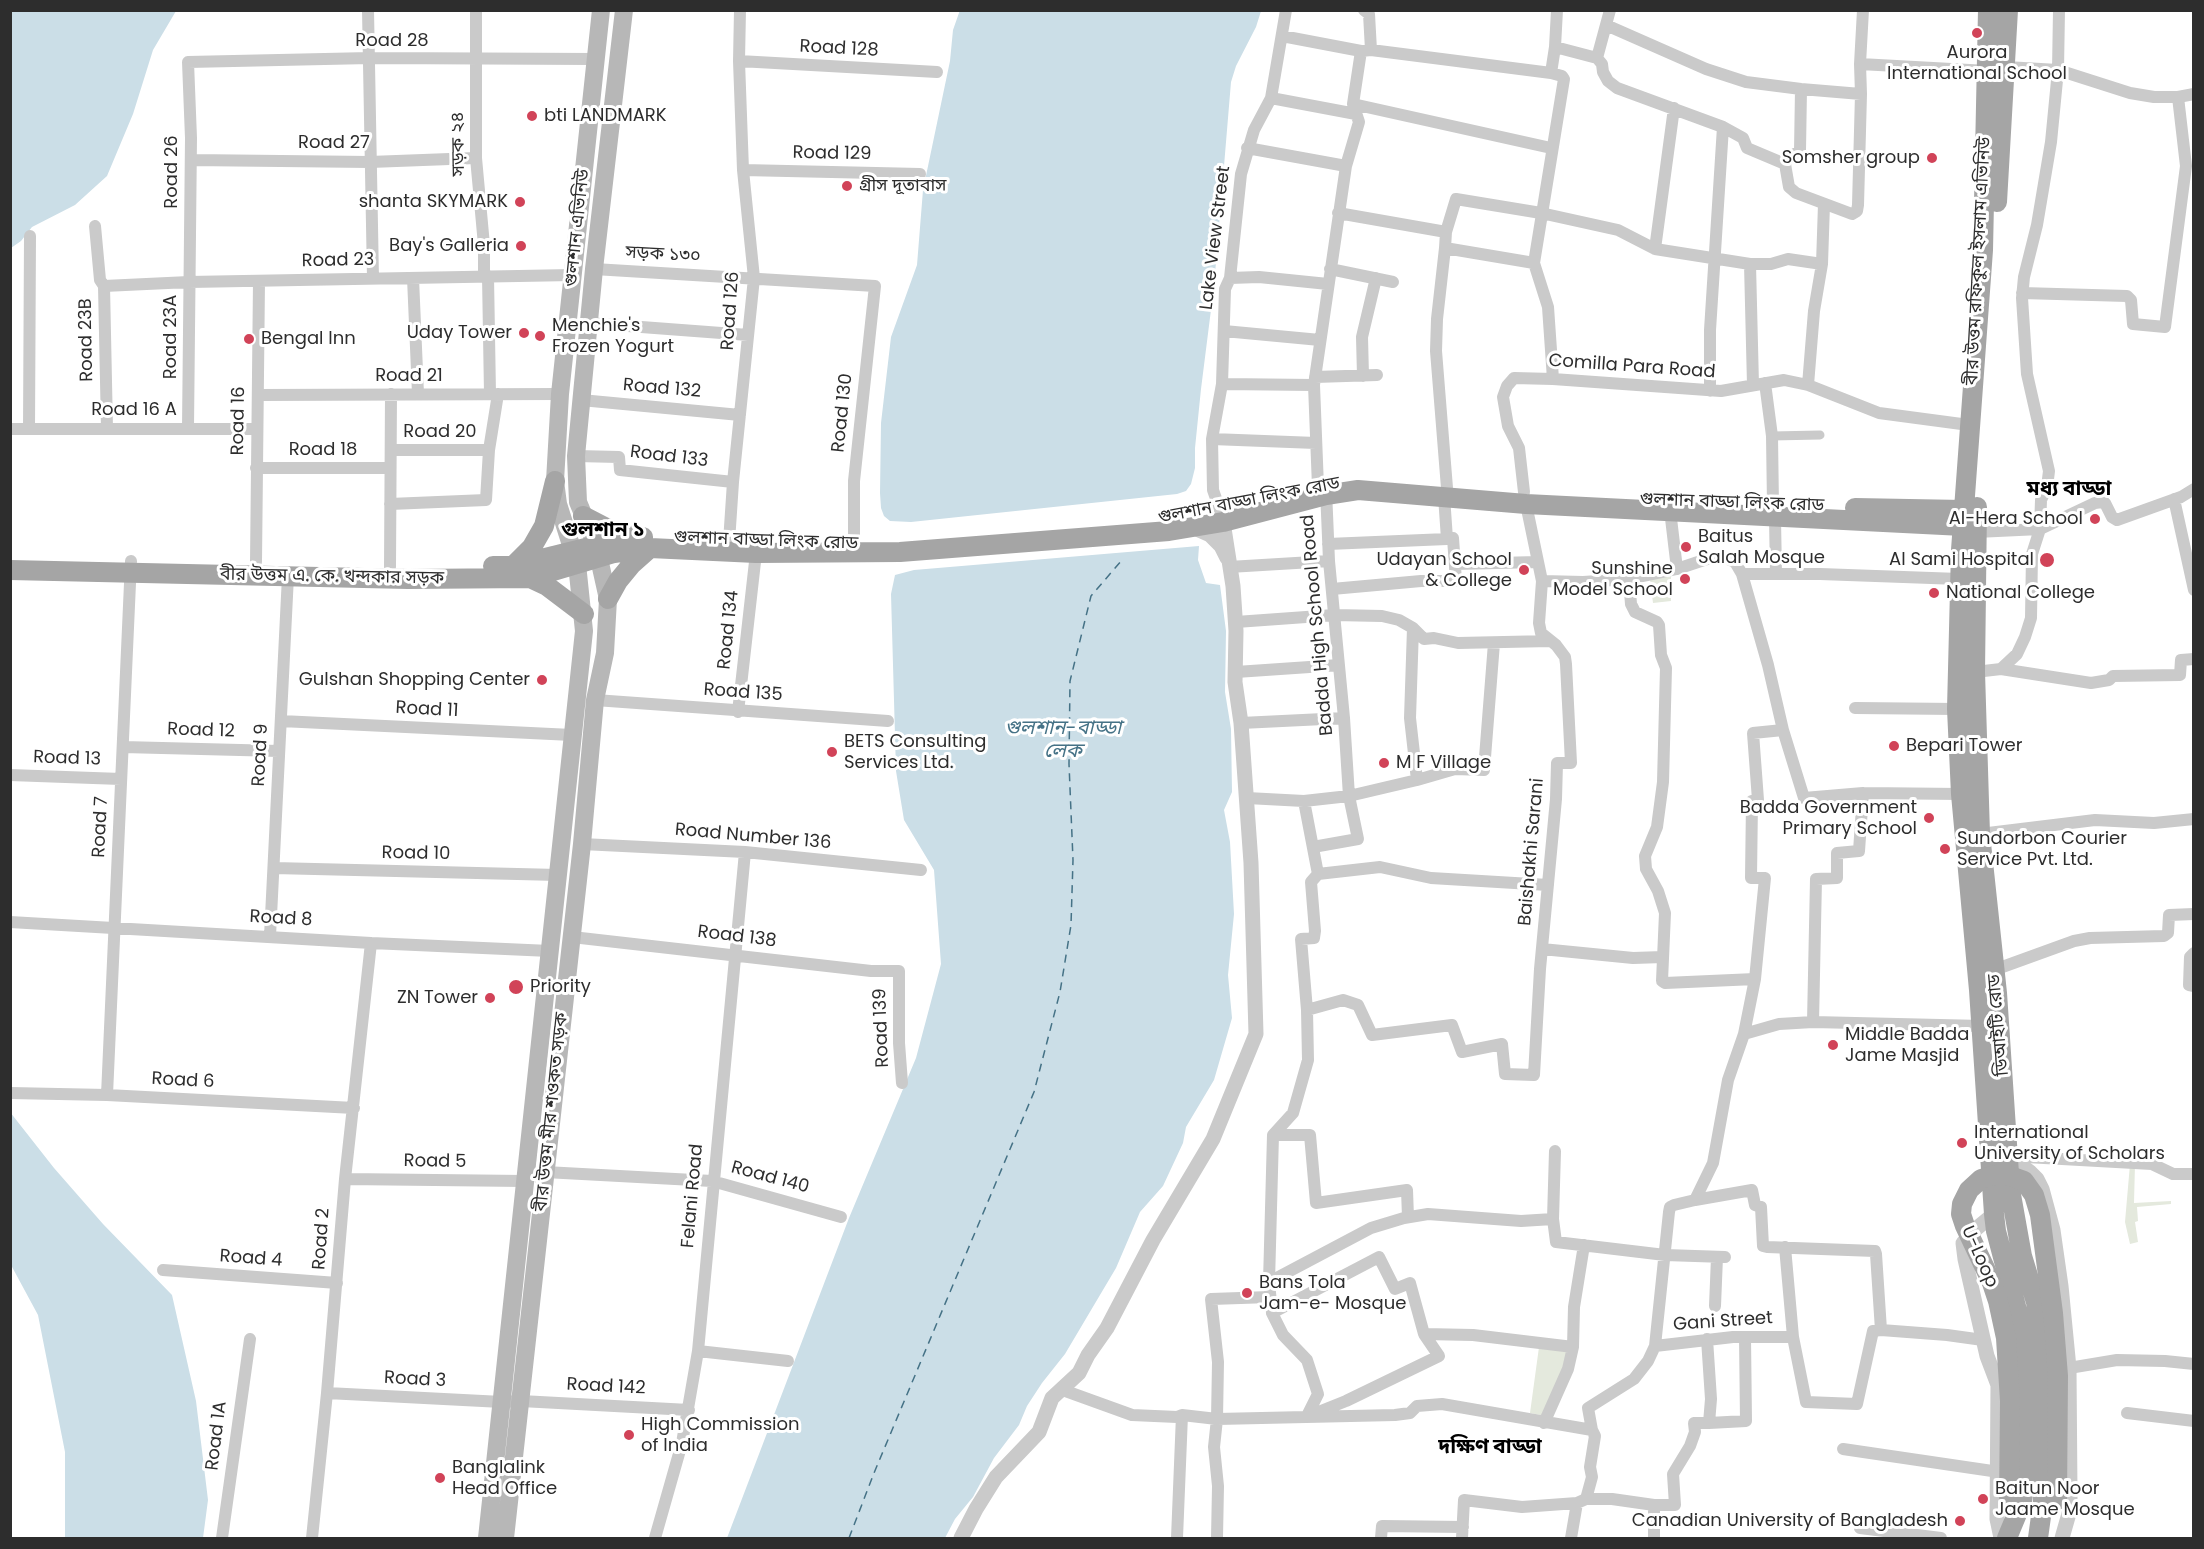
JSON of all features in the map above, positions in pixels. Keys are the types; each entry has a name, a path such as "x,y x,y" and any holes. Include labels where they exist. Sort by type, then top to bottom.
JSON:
{"main road":[{"name":"গুলশান এভিনিউ","path":"575,557 558,504 555,481 560,394 601,10"},
{"name":"গুলশান এভিনিউ","path":"597,551 583,516 577,493 576,456 588,323 624,10"},
{"name":"বীর উত্তম রফিকুল ইসলাম এভিনিউ","path":"1970,519 1997,69 1988,10"},
{"name":"বীর উত্তম রফিকুল ইসলাম এভিনিউ","path":"1970,519 1969,425 1997,69 2008,10"},
{"path":"513,566 532,547 544,526 555,481"},
{"name":"গুলশান বাড্ডা লিংক রোড","path":"647,543 756,553 902,552 1169,531 1192,527 1221,516 1323,489 1445,492 1670,510 1970,519"},
{"name":"গুলশান বাড্ডা লিংক রোড","path":"1525,498 1774,512"},
{"path":"583,516 612,531 647,543 618,580 608,599"},
{"name":"গুলশান বাড্ডা লিংক রোড","path":"647,543 922,542 1162,519 1221,516"},
{"path":"1970,519 1959,579 1969,669 1957,709 1961,794 1985,967"},
{"name":"ডিআইটি রোড","path":"1970,519 1969,669 1980,834 1985,967 1982,1026 1994,1214 1996,1231 2021,1325 2024,1358 2024,1487 2018,1513 2006,1536"},
{"name":"বীর উত্তম এ. কে. খন্দকার সড়ক","path":"10,570 256,562 390,567 513,566 647,543"},
{"name":"বীর উত্তম মীর শওকত সড়ক","path":"505,1539 582,844 595,700 605,653 608,599 597,551"},
{"name":"বীর উত্তম এ. কে. খন্দকার সড়ক","path":"10,558 288,576 408,579 530,578 575,557"},
{"name":"বীর উত্তম মীর শওকত সড়ক","path":"487,1539 584,631 584,614 575,557"},
{"path":"530,578 547,586 584,614"},
{"path":"550,951 572,937"},
{"name":"ডিআইটি রোড","path":"1985,967 2004,1071 2008,1159 2014,1216 2022,1256 2036,1302 2044,1358 2043,1502 2038,1539"},
{"name":"U-Loop","path":"2006,1536 2010,1401 2006,1338 1992,1283 1961,1214 1962,1204 1969,1190 1982,1179 1995,1175 2007,1175 2024,1181 2034,1195 2040,1215 2053,1313 2058,1376 2057,1500 2038,1539"}],"street":[{"path":"368,10 374,279"},
{"name":"সড়ক ২৪","path":"390,504 486,500 494,394 476,158 476,10"},
{"name":"Road 126","path":"729,542 754,279 743,171 739,61 740,10"},
{"name":"Lake View Street","path":"1221,516 1213,490 1212,439 1222,384 1224,289 1230,278 1241,174 1247,148 1270,98 1286,10"},
{"path":"1551,73 1557,10"},
{"path":"1597,58 1610,10"},
{"path":"1801,89 1800,151 1789,157 1785,164 1789,187 1796,193 1824,204 1852,213 1857,212 1863,10"},
{"path":"2001,669 2016,654 2030,626 2032,554 2040,529 2041,500 2047,487 2049,471 2027,374 2022,293 2051,142 2058,70 2059,10"},
{"name":"Badda High School Road","path":"1313,847 1359,839 1349,796 1323,489 1316,443 1315,381 1338,213 1346,166 1359,122 1355,109 1366,50 1369,14 1363,11"},
{"path":"1606,25 1706,69 1746,82 1861,94"},
{"path":"1282,36 1366,50 1562,76 1565,82 1551,148 1534,263 1548,307 1553,379"},
{"path":"1555,47 1597,58 1602,64 1608,81 1617,88 1723,127 1743,138 1747,148 1785,164"},
{"name":"Road 28","path":"188,62 370,58 595,59"},
{"name":"Road 128","path":"739,61 937,72"},
{"name":"Road 26","path":"188,62 189,282"},
{"path":"1860,64 2058,70 2130,93 2154,97 2178,97 2193,94"},
{"path":"2022,293 2127,296 2131,300 2133,324 2165,327 2186,166 2178,97"},
{"path":"1270,98 1355,109 1551,148"},
{"path":"1655,249 1674,108"},
{"path":"1710,391 1713,259 1723,127"},
{"path":"1247,148 1346,166"},
{"name":"Road 27","path":"190,160 370,162 476,158"},
{"name":"Road 129","path":"743,171 920,174"},
{"path":"1447,538 1436,351 1446,232 1456,199 1541,213 1618,230 1655,249 1750,264 1771,264 1788,260 1822,264"},
{"path":"1808,385 1814,311 1822,264 1824,204"},
{"path":"1338,213 1446,232"},
{"name":"Road 23B","path":"95,226 100,280 104,286 107,429"},
{"path":"29,429 30,236"},
{"path":"1445,248 1534,263"},
{"path":"1750,264 1759,384 1772,436 1776,574"},
{"name":"সড়ক ১৩০","path":"594,269 874,286"},
{"path":"1330,269 1393,282"},
{"name":"Road 23","path":"104,286 189,282 573,275"},
{"path":"1230,278 1259,277 1328,284"},
{"path":"413,278 418,394"},
{"path":"1363,376 1362,337 1376,278"},
{"name":"Road 16","path":"256,562 259,281"},
{"name":"Road 23A","path":"188,428 189,282"},
{"name":"Road 130","path":"856,543 854,481 874,286"},
{"path":"588,323 748,335"},
{"path":"1224,331 1320,340"},
{"path":"1222,384 1315,381 1377,375"},
{"name":"Comilla Para Road","path":"1525,498 1518,443 1508,426 1503,397 1514,378 1710,391 1784,380 1808,385 1879,412 1969,425"},
{"path":"390,567 392,394"},
{"name":"Road 21","path":"258,395 560,394"},
{"name":"Road 132","path":"581,400 740,415"},
{"name":"Road 16 A","path":"10,429 257,429"},
{"path":"1772,436 1820,435"},
{"path":"1212,439 1316,443"},
{"path":"856,543 862,440"},
{"name":"Road 20","path":"391,450 489,450"},
{"name":"Road 133","path":"576,456 619,457 620,470 733,482"},
{"name":"Road 18","path":"256,468 390,468"},
{"path":"1970,519 2040,529 2095,503 2105,503 2112,517 2117,520 2174,499 2193,489"},
{"path":"1236,622 1334,615 1382,616 1399,620 1413,628 1424,639 1434,638 1458,643 1494,643 1545,637 1542,580 1525,498"},
{"path":"2174,499 2193,590"},
{"path":"1670,510 1677,569"},
{"path":"961,1539 996,1477 1039,1432 1052,1398 1079,1374 1088,1355 1107,1328 1153,1240 1213,1139 1256,1034 1251,863 1236,672 1236,622 1221,516"},
{"path":"1192,527 1210,535 1221,546 1229,564"},
{"path":"1328,544 1453,538 1456,581 1421,581 1332,589"},
{"name":"Road 134","path":"738,711 756,553"},
{"path":"1542,580 1583,582 1629,579 1677,569 1713,557 1735,561 1742,574 1804,798 1863,794 1961,794"},
{"path":"1229,564 1329,561"},
{"path":"1455,564 1538,561"},
{"name":"Road 7","path":"107,1095 131,567"},
{"path":"1742,574 1959,579"},
{"name":"Road 9","path":"270,936 288,576"},
{"path":"1629,579 1631,604 1635,612 1656,622 1659,626 1661,655 1666,669 1663,782 1657,827 1645,856 1646,869 1658,891 1665,913 1662,981 1665,983 1755,979"},
{"path":"1413,628 1410,718 1417,780"},
{"name":"Baishakhi Sarani","path":"1307,1010 1343,1000 1358,1005 1372,1035 1452,1025 1462,1052 1502,1044 1505,1074 1534,1075 1557,763 1571,763 1565,657 1556,645 1545,637"},
{"path":"1247,798 1304,801 1349,796 1455,769 1484,770 1494,643"},
{"path":"1969,669 2001,669 2091,683 2109,680 2113,676 2180,675 2181,660 2193,660"},
{"path":"1236,672 1339,665"},
{"name":"Road 135","path":"595,700 888,721"},
{"path":"1854,708 1957,709"},
{"path":"1241,723 1344,718"},
{"name":"Road 11","path":"281,721 572,735"},
{"path":"1695,1200 1713,1163 1728,1080 1744,1034 1755,979 1765,878 1751,878 1752,801 1758,800 1753,733 1784,730"},
{"name":"Road 12","path":"123,747 279,751"},
{"name":"Road 13","path":"10,775 121,779"},
{"path":"1813,1022 1816,879 1837,878 1837,853 1859,851 1863,794"},
{"path":"1304,801 1318,874"},
{"path":"1980,834 2095,820 2154,823 2193,819"},
{"name":"Road Number 136","path":"582,844 745,852 921,870"},
{"name":"Felani Road","path":"655,1539 682,1443 698,1351 712,1181 745,852"},
{"path":"1307,1416 1318,1394 1307,1360 1283,1335 1272,1313 1269,1282 1273,1135 1293,1113 1308,1060 1307,1010 1301,939 1314,938 1311,882 1318,874 1380,867 1431,878 1548,885"},
{"name":"Road 10","path":"274,868 558,875"},
{"path":"1985,967 2090,938 2164,936 2168,933 2169,915 2193,914"},
{"name":"Road 8","path":"10,922 550,951"},
{"name":"Road 138","path":"572,937 871,971 899,971"},
{"name":"Road 2","path":"312,1539 345,1179 371,943"},
{"path":"1542,949 1633,958 1663,957"},
{"path":"2193,953 2190,957 2189,985 2193,986"},
{"name":"Road 139","path":"899,971 899,1043 902,1083"},
{"path":"1744,1034 1779,1024 1813,1022 1982,1026"},
{"name":"Road 6","path":"10,1093 107,1095 354,1108"},
{"path":"1273,1135 1310,1135 1316,1203 1407,1190 1408,1217"},
{"path":"1555,1151 1553,1219 1556,1242 1665,1256 1721,1257 1715,1306"},
{"path":"2008,1159 2152,1164 2173,1174 2193,1174"},
{"path":"2008,1159 2022,1166 2037,1179 2048,1210 2061,1286 2069,1368 2070,1510 2062,1539"},
{"name":"Road 140","path":"545,1172 712,1181 841,1217"},
{"name":"Road 5","path":"345,1179 524,1181"},
{"path":"1572,1539 1582,1501 1592,1477 1590,1467 1595,1436 1588,1408 1634,1379 1648,1361 1655,1346 1670,1207 1687,1200 1752,1190 1755,1205 1761,1207 1763,1246 1875,1251 1881,1330 1947,1335 1983,1341"},
{"path":"1269,1282 1371,1228 1408,1217 1428,1214 1521,1221 1553,1219"},
{"path":"1994,1214 1963,1243 1983,1341 1998,1385 1997,1519 2006,1536"},
{"path":"1544,1423 1568,1369 1573,1347 1574,1307 1584,1245"},
{"name":"Gani Street","path":"1785,1247 1793,1336 1806,1402 1857,1404 1873,1331 1881,1330"},
{"path":"1272,1313 1379,1257 1395,1289 1410,1283 1424,1334 1439,1356 1346,1401 1307,1416"},
{"name":"Road 4","path":"162,1270 337,1283"},
{"path":"1217,1539 1218,1486 1214,1447 1218,1362 1211,1299 1270,1297"},
{"path":"1424,1334 1473,1335 1573,1347"},
{"name":"Gani Street","path":"1655,1346 1707,1339 1793,1336"},
{"path":"1382,1539 1382,1526 1463,1533 1464,1500 1522,1507 1612,1499 1654,1505 1674,1505 1673,1474 1690,1446 1695,1432 1694,1423 1746,1421 1745,1337"},
{"name":"Road 1A","path":"222,1539 250,1339"},
{"path":"1707,1339 1711,1399 1709,1423"},
{"path":"698,1351 788,1361"},
{"path":"2069,1368 2117,1360 2165,1360 2193,1364"},
{"path":"1060,1389 1132,1415 1216,1419 1395,1415 1410,1413 1417,1406 1442,1404 1592,1430"},
{"name":"Road 3","path":"327,1393 521,1401"},
{"name":"Road 142","path":"521,1401 689,1410"},
{"path":"2127,1413 2193,1421"},
{"path":"1177,1539 1182,1416"},
{"path":"1843,1449 1998,1472"},
{"path":"1654,1505 1654,1539"},
{"path":"1860,1528 1941,1539"}],"shaded area":[{"path":"1671,575 1671,601 1653,603 1650,579"},
{"path":"2130,1164 2135,1164 2134,1203 2171,1201 2171,1204 2137,1207 2138,1221 2135,1222 2138,1242 2130,1244 2125,1222"},
{"path":"1539,1347 1568,1350 1566,1368 1546,1416 1530,1413"}],"water":[{"path":"960,10 1261,11 1231,82 1214,286 1201,389 1195,468 1191,484 1186,491 1177,494 911,522 890,521 884,516 880,493 881,423 891,337 917,265 923,190 950,61 953,30"},
{"path":"11,11 176,11 153,50 133,114 107,176 75,205 32,227 21,241 11,248"},
{"name":"গুলশান-বাড্ডা লেক","path":"1199,546 1198,560 1206,583 1220,585 1226,631 1225,692 1231,729 1232,792 1224,810 1230,842 1234,914 1228,975 1232,1018 1214,1080 1186,1127 1183,1143 1163,1186 1140,1212 1116,1268 1065,1354 1027,1406 1019,1425 994,1458 973,1497 955,1519 945,1538 727,1538 849,1218 916,1058 941,964 934,870 904,820 896,771 891,594 895,575 914,570"},
{"path":"10,1112 54,1168 103,1224 172,1295 196,1401 208,1500 203,1538 65,1538 65,1452 38,1315 11,1265"}],"ferry route":[{"path":"849,1538 874,1473 1034,1092 1060,992 1071,925 1073,860 1069,764 1070,681 1091,596 1122,560"}],"place":[{"name":"Aurora International School","path":"1977,33"},
{"name":"bti LANDMARK","path":"532,116"},
{"name":"Somsher group","path":"1932,158"},
{"name":"গ্রীস দূতাবাস","path":"847,186"},
{"name":"shanta SKYMARK","path":"520,202"},
{"name":"Bay's Galleria","path":"521,246"},
{"name":"Uday Tower","path":"524,333"},
{"name":"Menchie's Frozen Yogurt","path":"540,336"},
{"name":"Bengal Inn","path":"249,339"},
{"name":"Al-Hera School","path":"2095,519"},
{"name":"Baitus Salah Mosque","path":"1686,547"},
{"name":"Al Sami Hospital","path":"2047,560"},
{"name":"Udayan School & College","path":"1524,570"},
{"name":"Sunshine Model School","path":"1685,579"},
{"name":"National College","path":"1934,593"},
{"name":"Gulshan Shopping Center","path":"542,680"},
{"name":"Bepari Tower","path":"1894,746"},
{"name":"BETS Consulting Services Ltd.","path":"832,752"},
{"name":"M F Village","path":"1384,763"},
{"name":"Badda Government Primary School","path":"1929,818"},
{"name":"Sundorbon Courier Service Pvt. Ltd.","path":"1945,849"},
{"name":"Priority","path":"516,987"},
{"name":"ZN Tower","path":"490,998"},
{"name":"Middle Badda Jame Masjid","path":"1833,1045"},
{"name":"International University of Scholars","path":"1962,1143"},
{"name":"Bans Tola Jam-e- Mosque","path":"1247,1293"},
{"name":"High Commission of India","path":"629,1435"},
{"name":"Banglalink Head Office","path":"440,1478"},
{"name":"Baitun Noor Jaame Mosque","path":"1983,1499"},
{"name":"Canadian University of Bangladesh","path":"1960,1521"}],"district":[{"name":"মধ্য বাড্ডা","path":"2069,490"},
{"name":"গুলশান ১","path":"603,531"},
{"name":"দক্ষিণ বাড্ডা","path":"1490,1448"}]}
